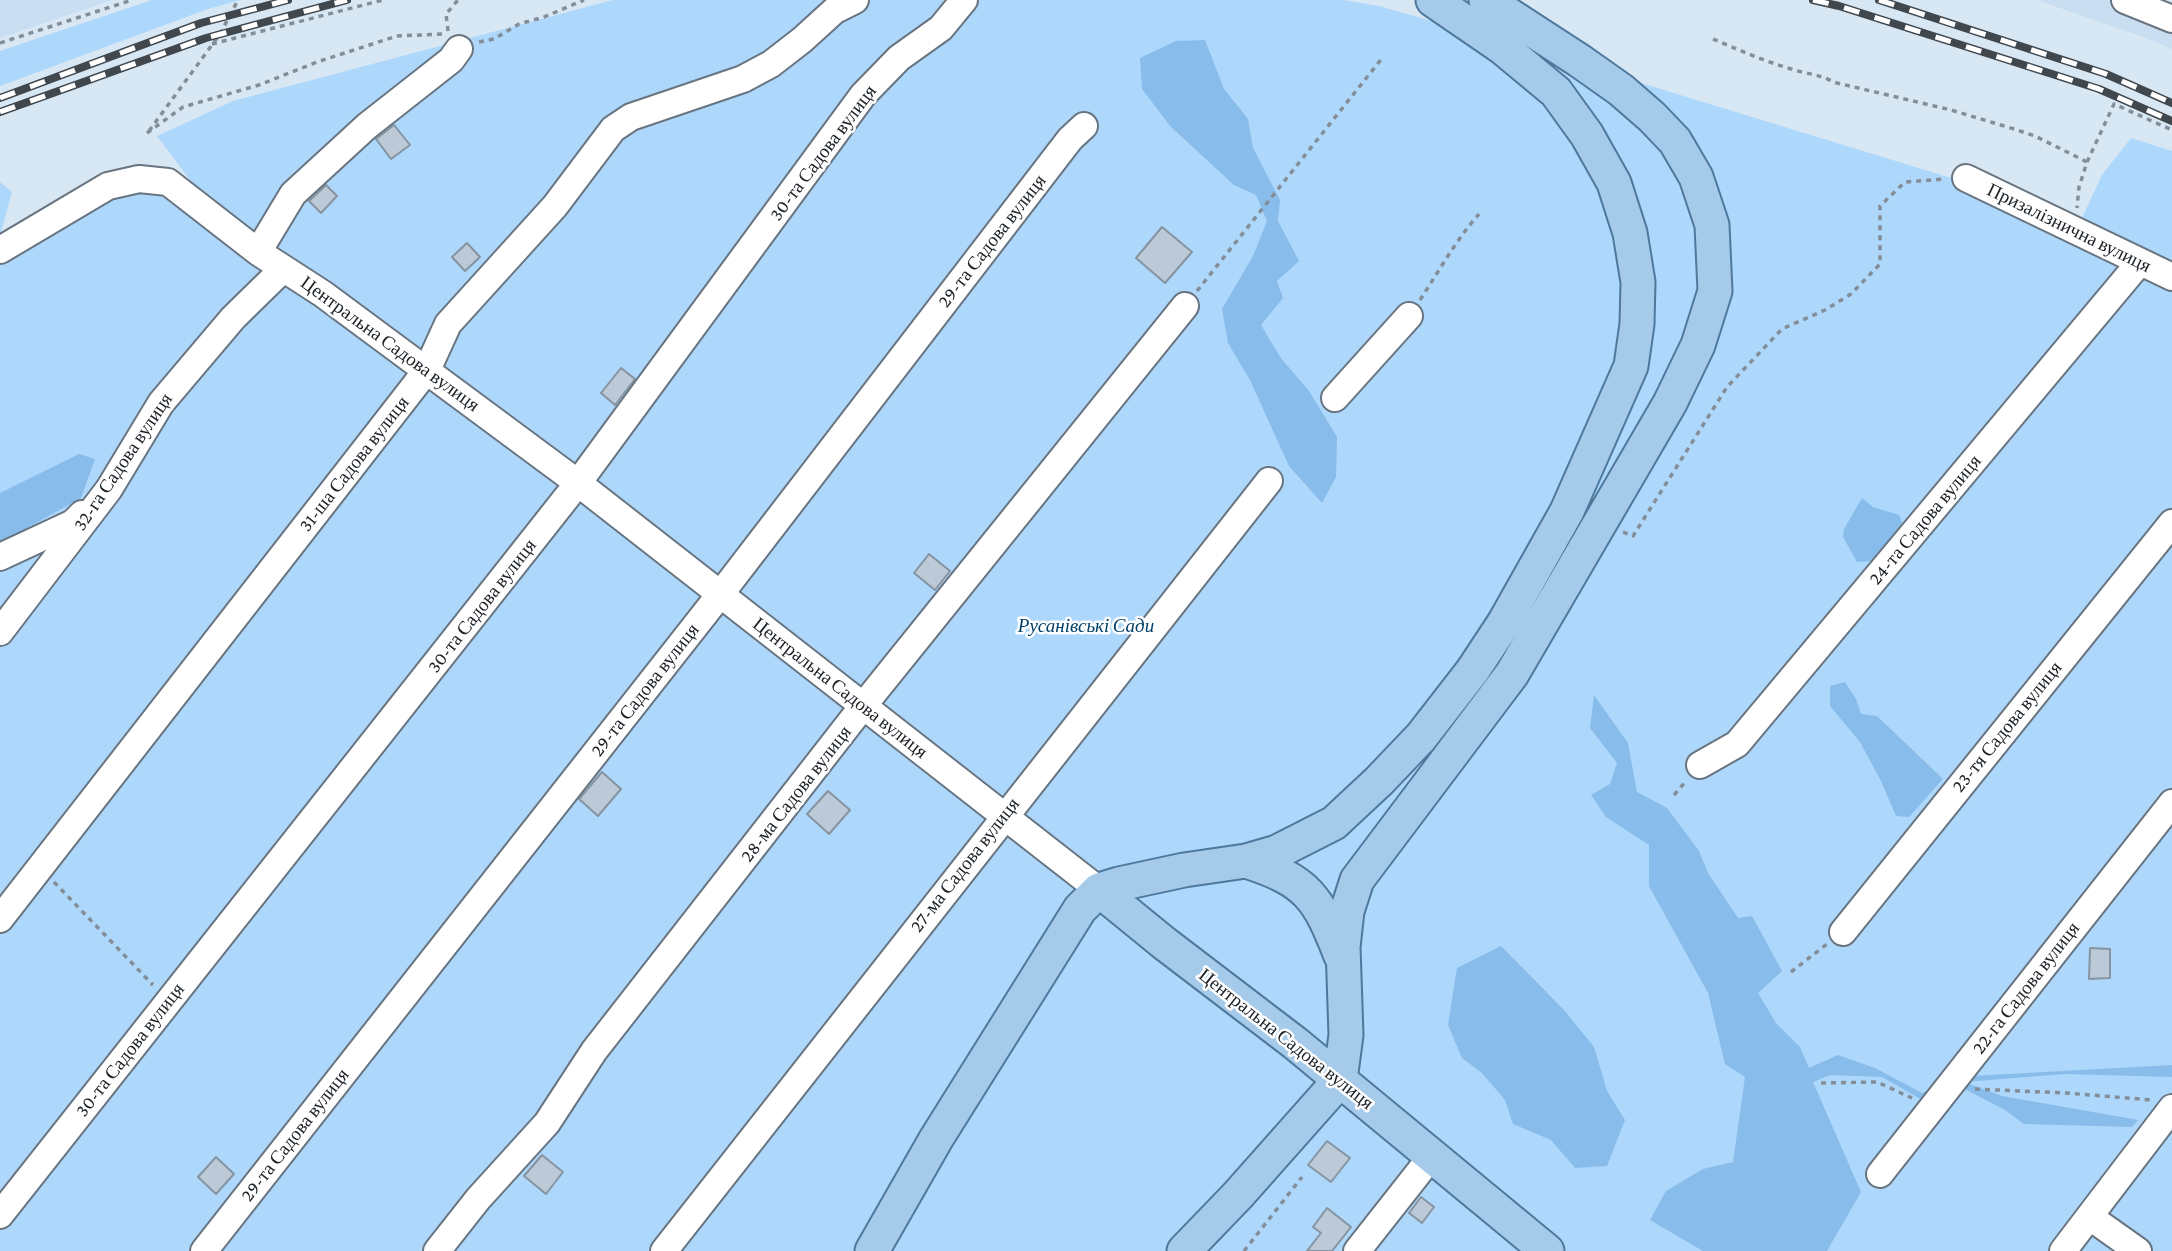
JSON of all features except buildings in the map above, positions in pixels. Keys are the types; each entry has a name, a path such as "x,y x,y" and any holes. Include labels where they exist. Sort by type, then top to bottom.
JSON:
{"main road":[{"path":"872,1251 936,1139 1080,909 1099,890 1184,870 1246,861 1278,852 1334,823 1379,781 1428,728 1473,670 1529,581 1567,511 1631,366 1637,324 1638,282 1630,233 1614,183 1587,135 1556,92 1503,48 1433,0"},
{"path":"1184,1251 1238,1195 1340,1080 1346,1035 1343,961 1347,911 1357,880 1512,674 1670,403 1698,345 1715,291 1712,225 1696,177 1675,141 1621,90 1486,0"},
{"path":"1246,861 1277,871 1307,891 1327,920 1343,961"},
{"name":"Центральна Садова вулиця","path":"1099,890 1340,1080 1546,1251"}],"street":[{"name":"31-ша Садова вулиця","path":"0,919 427,370 448,324 555,206 613,129 631,117 743,79 771,64 835,10 855,0"},
{"name":"30-та Садова вулиця","path":"0,1215 578,483 863,95 899,58 941,28 964,0"},
{"path":"2125,0 2172,19"},
{"path":"257,252 293,194 368,126 451,60 459,49"},
{"name":"29-та Садова вулиця","path":"204,1251 720,594 1062,150 1084,126"},
{"name":"Призалізнична вулиця","path":"1966,178 2172,277"},
{"name":"Центральна Садова вулиця","path":"0,250 108,186 139,179 168,182 257,252 323,294 578,483 1099,890"},
{"name":"24-та Садова вулиця","path":"1700,765 1737,744 2140,262"},
{"name":"32-га Садова вулиця","path":"0,632 109,489 160,403 233,318 283,269"},
{"name":"28-ма Садова вулиця","path":"437,1251 478,1199 547,1123 594,1051 863,706 1185,306"},
{"path":"1335,398 1409,316"},
{"name":"27-ма Садова вулиця","path":"664,1251 1003,816 1269,481"},
{"path":"0,557 73,523 109,489"},
{"name":"23-тя Садова вулиця","path":"1843,932 2172,523"},
{"name":"22-га Садова вулиця","path":"1880,1174 2172,803"},
{"path":"2063,1251 2090,1217 2165,1104"},
{"path":"1357,1251 1431,1157"},
{"path":"2090,1217 2138,1251"}],"path":[{"path":"0,43 132,0"},
{"path":"238,0 212,44 147,133 183,107 259,85 317,62 397,36 448,34 446,14 458,0"},
{"path":"212,44 383,0"},
{"path":"459,49 494,39 519,24 584,0"},
{"path":"1713,39 1793,70 1951,110 2035,136 2087,162"},
{"path":"1185,306 1382,57"},
{"path":"2076,231 2079,187 2087,162 2114,104 2172,130"},
{"path":"1602,523 1633,536 1727,387 1782,329 1825,310 1851,294 1880,264 1880,206 1905,182 1966,178"},
{"path":"1409,316 1453,250 1458,238 1479,214"},
{"path":"40,868 93,926 169,1001"},
{"path":"1791,972 1843,932"},
{"path":"1821,1083 1877,1082 1933,1107"},
{"path":"1983,1088 2165,1104"},
{"path":"1244,1251 1302,1177"}],"shaded area":[{"path":"0,0 112,0 0,38"},
{"path":"2037,0 2154,0 2172,7 2172,49 2146,38"},
{"path":"1205,40 1224,89 1248,119 1253,148 1280,200 1278,221 1299,261 1277,281 1283,298 1261,325 1280,357 1309,391 1337,437 1336,477 1322,503 1289,466 1250,380 1228,343 1222,309 1253,256 1267,221 1256,195 1234,185 1171,127 1142,89 1140,58 1176,41"},
{"path":"79,454 95,459 81,498 0,543 0,493"},
{"path":"1862,498 1873,507 1899,515 1909,539 1883,560 1857,562 1843,537 1844,529"},
{"path":"1845,682 1856,699 1861,714 1877,716 1943,779 1909,817 1896,816 1860,742 1830,706 1830,686"},
{"path":"1594,695 1628,743 1637,792 1667,808 1699,851 1708,873 1738,918 1752,916 1782,971 1758,993 1776,1023 1800,1047 1809,1068 1838,1055 1875,1068 1922,1093 1965,1072 1972,1076 2172,1065 2172,1077 2065,1074 1964,1082 2002,1096 2138,1120 2132,1127 2024,1124 2005,1110 1955,1084 1924,1101 1882,1077 1830,1075 1813,1082 1861,1192 1827,1251 1703,1251 1650,1220 1666,1191 1703,1169 1733,1162 1745,1077 1725,1064 1708,993 1649,886 1649,845 1606,817 1591,795 1610,784 1617,763 1590,728"},
{"path":"1501,946 1564,1010 1594,1047 1607,1091 1625,1120 1607,1166 1575,1168 1551,1140 1513,1124 1505,1100 1482,1073 1462,1058 1448,1025 1457,968"}],"green space":[{"path":"152,0 240,0 208,9 0,86 0,51"},
{"name":"Русанівські Сади","path":"613,0 1344,0 1379,6 1527,48 1974,185 2172,275 2172,1251 0,1251 0,265 110,200 158,190 171,197 190,180 157,136 233,101"},
{"path":"2131,138 2172,151 2172,271 2081,220 2102,175"},
{"path":"0,182 12,192 0,236"}],"railway":[{"path":"0,98 201,23 288,0"},
{"path":"0,112 206,38 347,0"},
{"path":"1813,0 2099,89 2172,121"},
{"path":"1879,0 2106,74 2172,103"}]}
